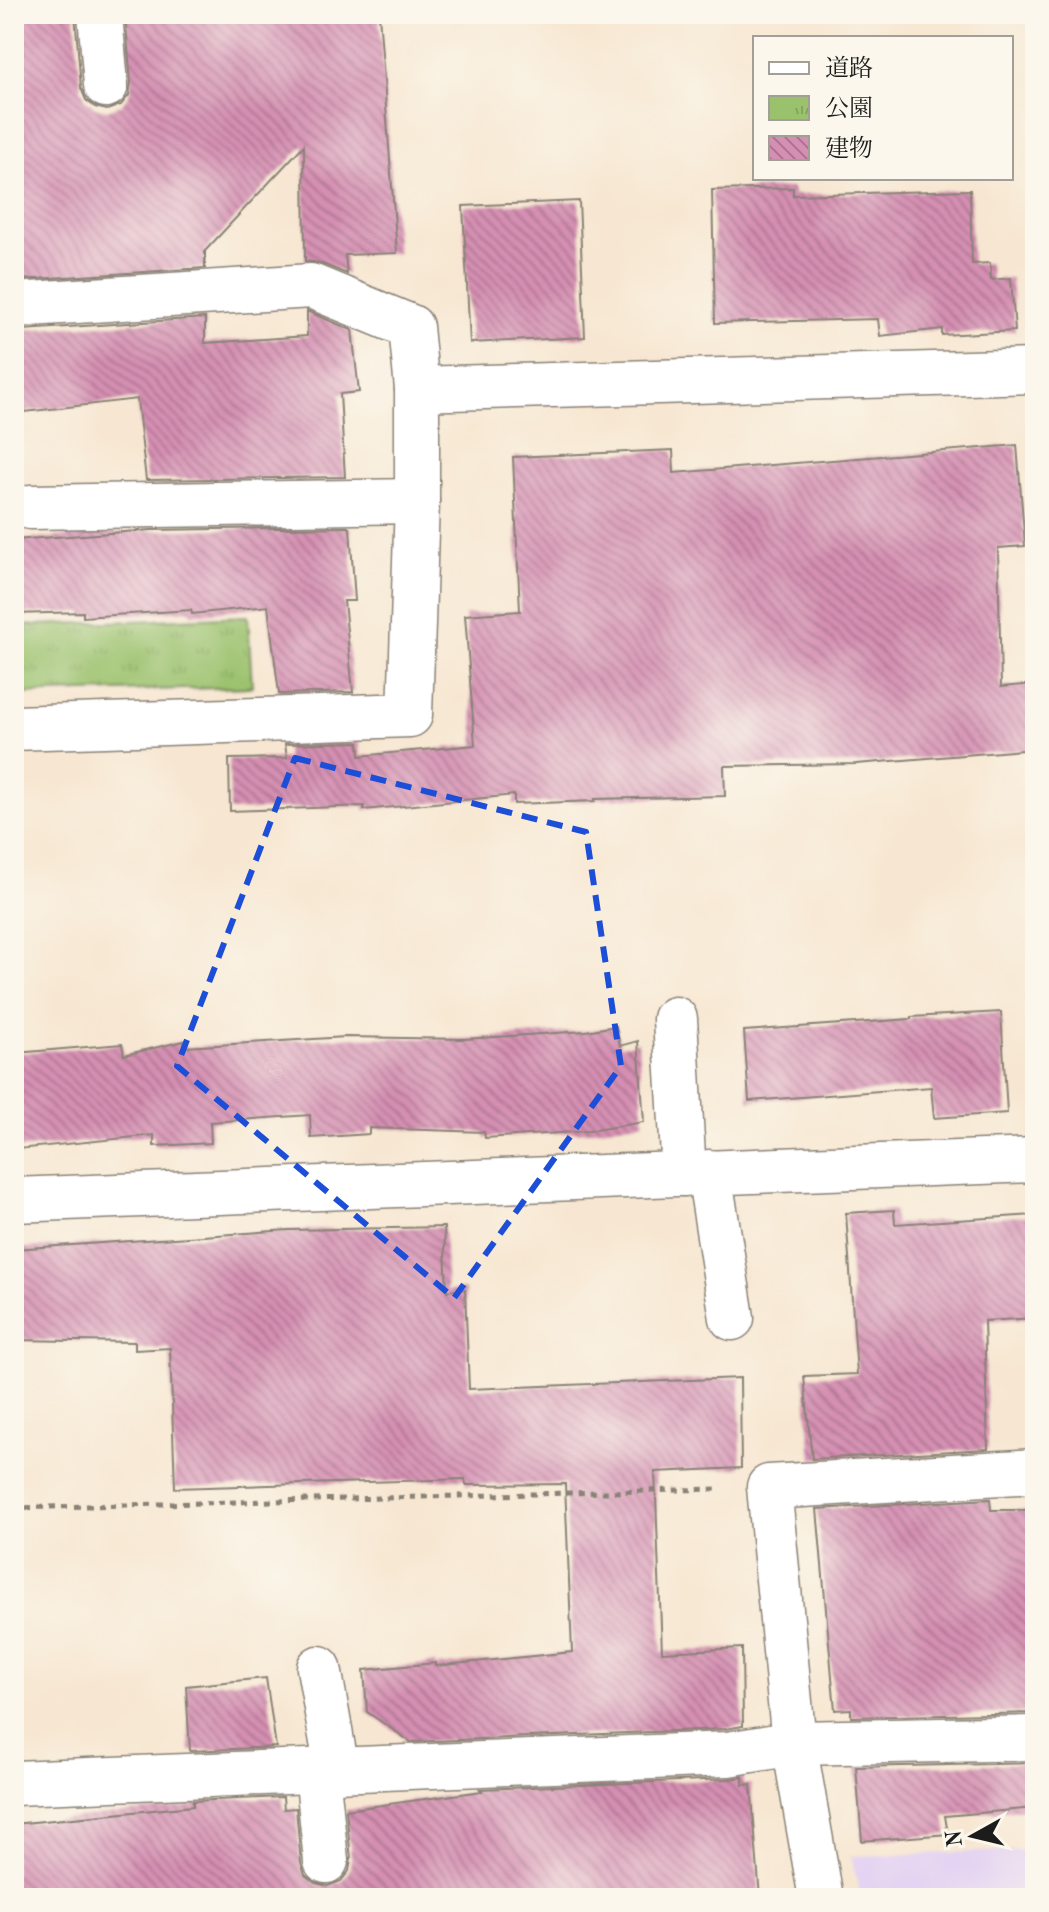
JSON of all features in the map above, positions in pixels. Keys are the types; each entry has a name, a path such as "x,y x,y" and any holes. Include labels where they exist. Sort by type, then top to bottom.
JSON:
{"street":[{"path":"100,14 106,85"},
{"path":"14,305 311,286 411,327 417,389 417,501 410,715 14,728"},
{"path":"417,389 1035,371"},
{"path":"30,507 417,501"},
{"path":"675,1019 696,1173 732,1318"},
{"path":"14,1200 1035,1160"},
{"path":"821,1898 794,1743 769,1487 1035,1471"},
{"path":"319,1668 327,1770 326,1861"},
{"path":"14,1783 728,1754 794,1743 1035,1738"}],"path":[{"path":"14,1508 769,1487"}],"highlighted area":[{"path":"295,758 586,832 621,1066 454,1298 177,1066"}],"shaded area":[{"path":"1035,1850 1035,1898 861,1898 851,1856"}],"green space":[{"path":"248,616 252,687 14,694 14,626"}],"building":[{"path":"14,14 75,14 81,88 86,100 95,107 107,110 121,105 129,95 131,83 125,14 379,14 397,253 345,255 347,274 320,263 305,261 304,145 205,251 205,268 20,280 14,202"},
{"path":"793,188 793,195 970,190 972,264 990,263 991,280 1011,278 1015,331 942,335 942,329 880,336 878,319 715,323 712,190"},
{"path":"579,201 585,337 470,343 463,206"},
{"path":"307,311 352,330 359,392 340,394 345,477 146,480 137,399 25,412 18,355 23,354 22,330 205,318 205,343 307,336"},
{"path":"1017,445 1025,546 998,548 1001,687 1035,684 1035,749 856,764 724,766 725,796 514,804 514,795 364,810 364,806 230,811 229,759 287,758 285,744 359,742 360,756 475,745 465,615 520,611 513,457 673,450 674,473"},
{"path":"348,527 355,601 344,601 353,692 279,694 268,606 192,614 191,610 83,617 83,612 14,614 14,540 152,530"},
{"path":"1001,1012 1007,1113 934,1118 931,1087 749,1101 744,1031"},
{"path":"616,1026 620,1046 638,1041 644,1122 589,1131 485,1138 484,1132 369,1128 369,1134 311,1138 310,1115 210,1122 211,1143 154,1146 154,1135 18,1149 16,1053 122,1044 124,1055 184,1041 185,1047 346,1037 464,1039 586,1031"},
{"path":"894,1210 895,1224 1035,1215 1035,1318 984,1321 988,1449 812,1459 804,1376 857,1374 846,1213"},
{"path":"444,1227 447,1291 465,1289 469,1389 740,1378 741,1468 655,1472 662,1652 742,1648 743,1726 411,1742 367,1712 364,1670 572,1652 565,1484 466,1485 465,1479 175,1488 170,1348 135,1350 135,1342 14,1340 14,1249 289,1230"},
{"path":"990,1499 991,1510 1035,1510 1035,1713 851,1717 851,1709 835,1710 817,1509"},
{"path":"266,1678 276,1747 190,1751 186,1686"},
{"path":"1035,1763 1035,1808 945,1816 948,1834 862,1841 856,1767"},
{"path":"743,1777 743,1785 751,1784 760,1898 14,1898 14,1824 193,1806 193,1801 283,1797 284,1809 296,1808 305,1875 315,1883 328,1886 341,1881 349,1871 351,1859 346,1810 482,1791 480,1789"}]}
